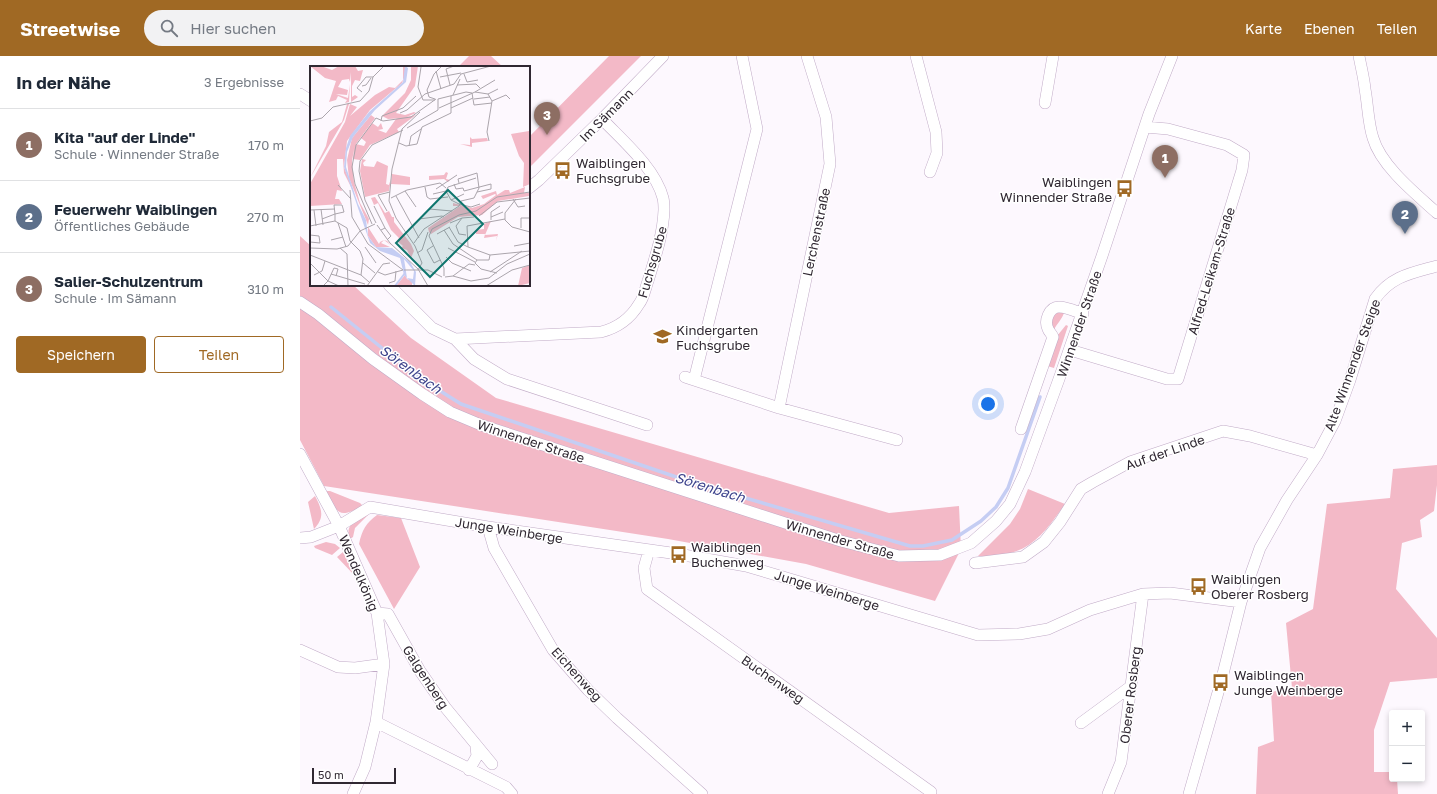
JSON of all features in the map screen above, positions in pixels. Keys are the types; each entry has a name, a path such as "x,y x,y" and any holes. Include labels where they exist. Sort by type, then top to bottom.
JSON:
{"street":[{"name":"Im Sämann","path":"530,187 602,119 664,56"},
{"path":"742,56 757,129 690,378 779,408 897,440"},
{"name":"Lerchenstraße","path":"779,408 830,164 826,117 807,56"},
{"path":"916,56 936,132 937,153 930,172"},
{"path":"1044,103 1053,56"},
{"name":"Winnender Straße","path":"300,302 318,314 373,359 422,394 450,412 481,425 826,537 899,556 940,555 971,543 996,521 1010,504 1025,472 1083,314 1145,127 1172,56"},
{"path":"1359,56 1373,139 1379,153 1404,182 1436,212"},
{"path":"300,94 310,100"},
{"name":"Fuchsgrube","path":"454,339 601,332 613,329 623,322 632,314 640,303 657,252 663,227 664,199 655,178 602,119"},
{"name":"Alfred-Leikam-Straße","path":"1070,350 1167,379 1178,379 1242,170 1244,155 1227,145 1168,129 1145,127"},
{"name":"Alte Winnender Steige","path":"1189,794 1221,682 1241,602 1260,548 1287,500 1317,455 1337,415 1350,380 1374,299 1394,279 1437,266"},
{"name":"Fuchsgrube","path":"390,286 432,328 454,339 474,359 507,379 647,425"},
{"path":"1021,429 1053,337 1047,328 1046,321 1049,312 1055,307 1060,307 1083,314"},
{"name":"Auf der Linde","path":"975,563 1024,557 1044,542 1060,522 1081,489 1130,462 1223,431 1250,436 1317,455"},
{"name":"Wendelkönig","path":"300,454 339,526 377,613 384,664 376,722 365,767 353,794"},
{"name":"Junge Weinberge","path":"300,538 311,537 339,526 370,507 488,527 649,550 746,566 978,635 1019,634 1048,629 1090,610 1143,594 1170,592 1241,602"},
{"name":"Eichenweg","path":"488,527 494,548 553,650 588,690 702,794"},
{"name":"Buchenweg","path":"649,550 644,568 646,590 931,792"},
{"name":"Oberer Rosberg","path":"1108,794 1121,762 1143,594"},
{"name":"Galgenberg","path":"377,613 388,614 420,671 445,707 476,747 492,764"},
{"path":"300,650 338,667 354,668 384,664"},
{"path":"1081,723 1130,688"},
{"path":"376,722 506,788 512,794"},
{"path":"469,770 477,756 476,747"}],"shaded area":[{"path":"469,56 491,56 502,66 459,66"},
{"path":"609,56 641,56 530,167 530,136"},
{"path":"300,236 310,245 310,286 354,286 411,338 496,398 889,513 959,506 961,549 935,601 806,564 668,539 324,486 300,440"},
{"path":"1057,312 1064,313 1054,330 1049,321"},
{"path":"1066,325 1068,326 1054,368 1047,366 1057,336"},
{"path":"1437,465 1437,485 1434,511 1420,520 1422,537 1402,543 1396,589 1437,638 1437,678 1390,682 1374,730 1374,772 1389,772 1389,782 1397,782 1398,794 1256,794 1258,747 1274,741 1271,692 1292,688 1286,623 1313,609 1327,504 1390,498 1393,469"},
{"path":"1028,489 1065,504 1039,537 1020,550 994,556 978,556 1010,524 1020,509"},
{"path":"326,491 330,491 360,503 363,506 348,512 340,512 333,505"},
{"path":"315,496 321,509 321,517 314,529 308,502"},
{"path":"369,514 355,528 353,537 350,539 350,526"},
{"path":"377,515 401,518 420,567 394,609 359,544 365,527"},
{"path":"326,542 335,544 340,548 332,555 315,548 314,546"},
{"path":"343,552 355,576 337,557"}],"waterway":[{"name":"Sörenbach","path":"331,307 418,377 461,404 694,483 910,546 923,546 952,540 981,521 996,507 1008,488 1040,397"}],"place":[{"name":"Salier-Schulzentrum","path":"547,135"},
{"name":"Waiblingen Fuchsgrube","path":"563,170"},
{"name":"Kita \"auf der Linde\"","path":"1165,178"},
{"name":"Waiblingen Winnender Straße","path":"1125,189"},
{"name":"Feuerwehr Waiblingen","path":"1405,234"},
{"name":"Kindergarten Fuchsgrube","path":"663,337"},
{"name":"Waiblingen Buchenweg","path":"678,554"},
{"name":"Waiblingen Oberer Rosberg","path":"1198,586"},
{"name":"Waiblingen Junge Weinberge","path":"1221,682"}]}
